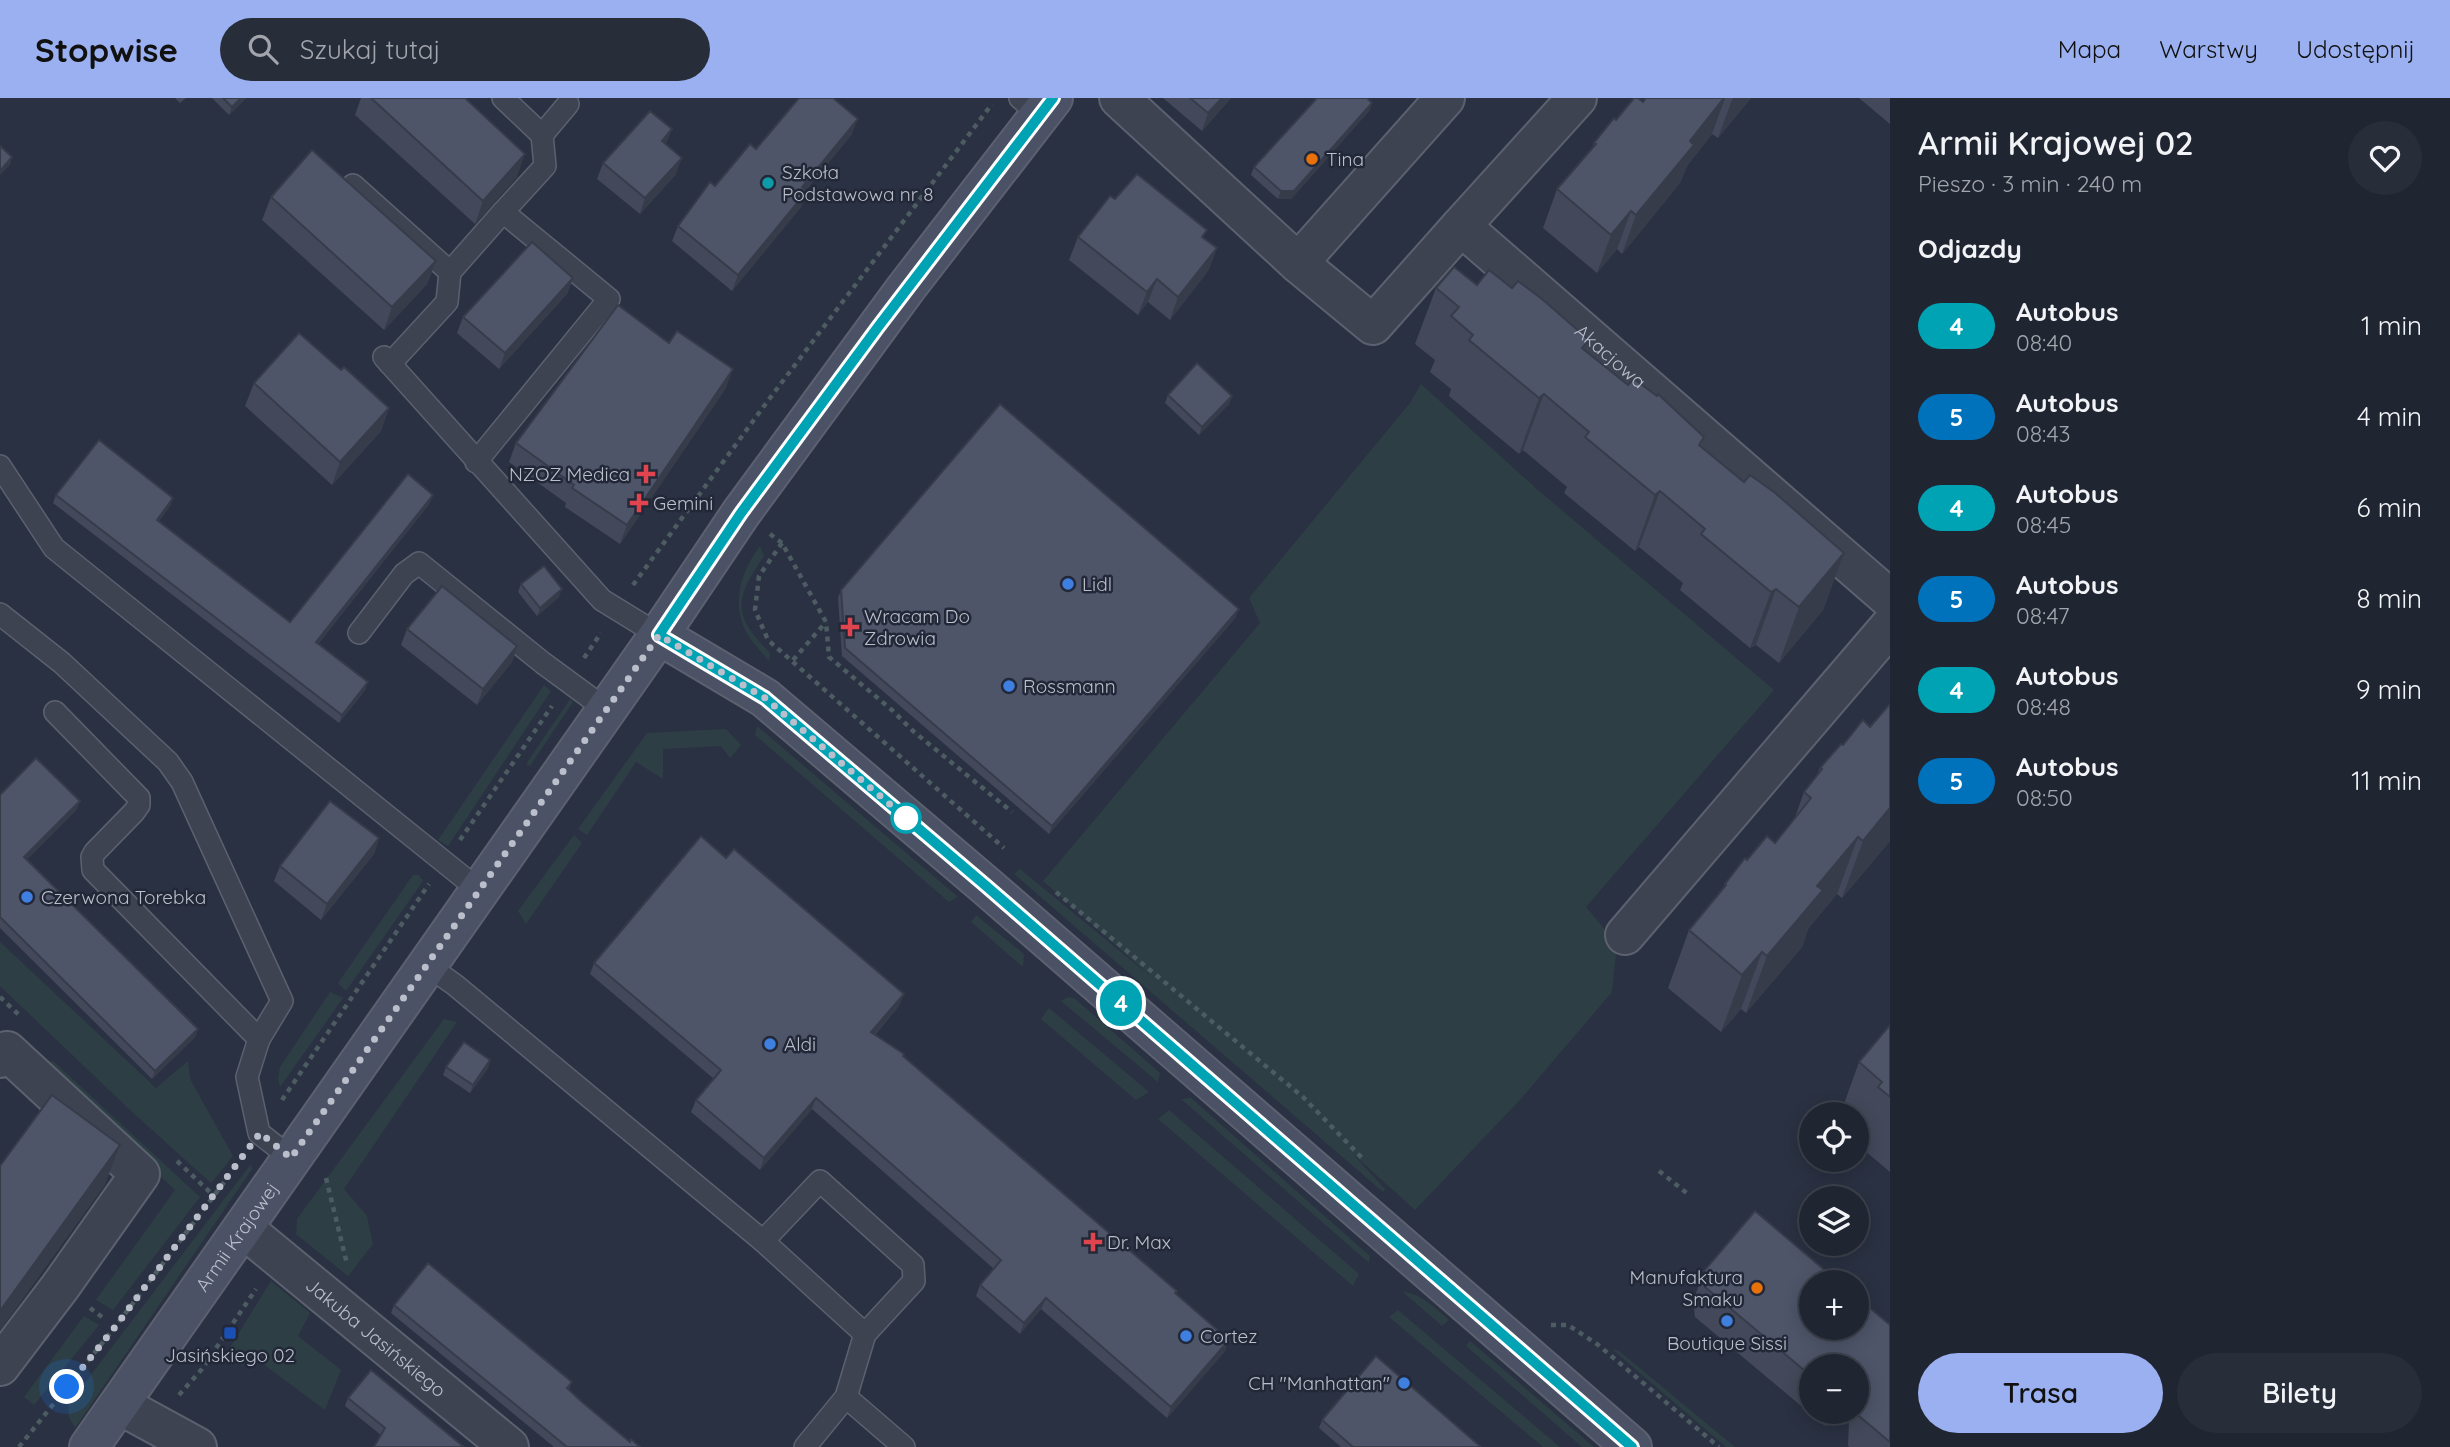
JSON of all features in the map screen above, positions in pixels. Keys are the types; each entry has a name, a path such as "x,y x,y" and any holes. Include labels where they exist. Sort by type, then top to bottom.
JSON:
{"street":[{"path":"1119,98 1298,263 1373,325 1577,98"},
{"path":"1298,263 1445,98"},
{"name":"Armii Krajowej","path":"89,1447 243,1228 307,1162 426,965 607,710 741,513 1038,103"},
{"name":"Akacjowa","path":"1461,226 1890,599"},
{"path":"1625,935 1890,626"},
{"path":"659,635 765,698 985,885 1632,1447"},
{"path":"0,1058 7,1051 140,1174 0,1366"},
{"name":"Jakuba Jasińskiego","path":"243,1228 509,1447"},
{"path":"120,1405 197,1447"}],"lane":[{"path":"503,98 542,135 545,166 450,272 447,302 387,360 602,600 659,635"},
{"path":"542,135 568,104"},
{"path":"353,185 450,272"},
{"path":"476,462 609,299 503,212"},
{"path":"0,466 54,548 479,890"},
{"path":"359,633 404,574 419,563 607,710"},
{"path":"0,614 62,663 168,762 182,782 282,1001 259,1039 247,1077 260,1133 307,1162"},
{"path":"55,712 139,798 139,805 134,812 95,852 92,857 93,870 259,1039"},
{"path":"426,965 455,985 763,1241 865,1334"},
{"path":"763,1241 820,1181 913,1265 914,1281 865,1334 846,1397 805,1447"},
{"path":"846,1397 904,1447"}],"path":[{"path":"19,1447 115,1327 260,1133 617,610 759,412 997,98"},
{"path":"1010,856 999,842 768,640 755,610 759,576 782,543 826,622 829,657 913,731 1012,812"},
{"path":"793,660 826,622"},
{"path":"1054,890 1303,1097 1370,1166"},
{"path":"307,1162 347,1262 344,1272"},
{"path":"1659,1171 1688,1194"},
{"path":"90,1308 106,1320"},
{"path":"1546,1324 1568,1325 1597,1344 1719,1447"}],"shaded area":[{"path":"1421,384 1538,490 1774,690 1586,907 1617,944 1612,992 1519,1101 1415,1210 1352,1153 1385,1189 1383,1192 1014,874 1020,869 1155,980 1043,881 1260,623 1249,598 1410,403"},
{"path":"760,546 764,556 747,584 741,606 749,628 770,653 769,661 748,635 743,624 739,600 743,577"},
{"path":"544,685 551,691 448,846 438,840"},
{"path":"570,699 573,702 530,766 526,764"},
{"path":"757,726 958,897 949,902 755,735"},
{"path":"726,729 741,745 730,758 721,746 663,749 663,779 636,762 587,835 578,829 647,733"},
{"path":"574,835 582,843 526,924 518,911"},
{"path":"413,875 419,875 423,881 346,991 338,983"},
{"path":"976,915 1024,954 1023,967 971,922"},
{"path":"0,942 156,1088 188,1061 190,1079 233,1156 211,1183 0,986"},
{"path":"330,992 343,998 280,1087 280,1067"},
{"path":"1068,997 1074,998 1160,1073 1158,1082 1061,1001"},
{"path":"1049,1008 1149,1092 1136,1100 1041,1019"},
{"path":"444,1019 457,1022 344,1189 367,1216 373,1244 348,1276 296,1234 297,1219"},
{"path":"38,1061 53,1061 200,1197 113,1310 96,1300 175,1190"},
{"path":"1191,1098 1370,1256 1369,1263 1181,1099"},
{"path":"1169,1110 1359,1274 1353,1286 1158,1119"},
{"path":"251,1164 252,1169 75,1428 69,1417 68,1405"},
{"path":"271,1281 310,1313 298,1336 341,1370 325,1410 251,1355 242,1366 227,1352"},
{"path":"1403,1292 1422,1298 1449,1320 1442,1326"},
{"path":"1398,1310 1560,1447 1543,1447 1389,1317"},
{"path":"84,1316 99,1325 34,1405 24,1397"},
{"path":"1470,1341 1594,1447 1582,1447 1466,1346"},
{"path":"1612,1349 1619,1351 1735,1447 1726,1447"}],"building":[{"path":"223,98 241,98 232,107"},
{"path":"371,98 465,98 525,154 483,201"},
{"path":"799,98 833,98 858,119 802,187 807,191 738,275 678,226 710,182 715,186 750,144 756,149"},
{"path":"1190,98 1222,98 1208,113"},
{"path":"1317,98 1367,98 1372,103 1294,191 1281,191 1254,167"},
{"path":"1634,98 1643,102 1646,98 1724,98 1690,141 1694,145 1636,215 1631,211 1611,235 1557,189 1596,144 1594,143 1614,118 1616,120"},
{"path":"650,111 672,129 662,141 682,158 645,198 603,163"},
{"path":"0,146 12,157 0,171"},
{"path":"312,150 436,261 392,307 271,197"},
{"path":"1137,174 1207,230 1202,237 1217,248 1178,297 1157,279 1147,292 1078,237 1110,196 1115,199"},
{"path":"532,242 573,278 505,353 463,317"},
{"path":"1454,267 1477,285 1489,270 1512,288 1518,281 1589,340 1582,348 1628,385 1634,379 1657,396 1658,394 1704,437 1699,445 1744,482 1750,475 1774,492 1844,553 1799,607 1776,589 1771,592 1701,534 1705,529 1660,491 1655,495 1585,437 1589,432 1544,394 1539,398 1469,340 1473,335 1451,316 1459,307 1436,288"},
{"path":"618,305 669,343 677,331 733,369 627,525 572,488 574,485 516,443"},
{"path":"299,333 341,370 344,367 389,408 340,462 254,383"},
{"path":"1197,363 1232,396 1202,427 1168,395"},
{"path":"1000,404 1239,609 1052,826 845,648 841,590"},
{"path":"99,440 173,498 157,520 290,622 408,474 433,495 316,642 368,682 342,715 56,495"},
{"path":"544,566 562,589 540,608 521,584"},
{"path":"442,586 517,646 483,689 407,629"},
{"path":"1890,704 1890,808 1863,841 1858,837 1817,886 1823,890 1767,956 1762,952 1742,975 1689,930 1745,858 1747,860 1767,836 1775,843 1811,798 1804,792 1841,744 1843,745 1863,720 1870,727"},
{"name":"Czerwona Torebka","path":"36,758 80,801 24,857 198,1029 155,1071 0,917 0,795"},
{"path":"330,801 379,838 327,904 280,866"},
{"path":"701,836 726,858 734,849 904,994 871,1032 904,1054 903,1056 1177,1291 1175,1293 1229,1340 1171,1407 1046,1298 1024,1323 980,1285 1001,1260 816,1098 764,1158 696,1100 721,1070 594,963"},
{"path":"1890,1025 1890,1097 1878,1087 1882,1082 1859,1062"},
{"path":"464,1042 490,1060 473,1085 446,1067"},
{"path":"52,1095 120,1145 0,1311 0,1166"},
{"path":"1755,1211 1799,1248 1799,1256 1808,1256 1825,1270 1799,1270 1799,1340 1869,1340 1869,1307 1890,1325 1890,1442 1869,1424 1869,1354 1799,1354 1799,1366 1705,1287 1704,1271"},
{"path":"428,1263 572,1382 567,1388 630,1442 631,1439 640,1447 567,1447 394,1305"},
{"path":"1376,1356 1481,1447 1353,1447 1322,1420"},
{"path":"371,1370 464,1447 374,1447 385,1428 348,1398"}],"bus line":[{"name":"4","path":"1053,98 906,288 741,513 659,635 765,698 985,885 1632,1447"}],"place":[{"name":"Tina","path":"1312,159"},
{"name":"Szkoła Podstawowa nr 8","path":"768,183"},
{"name":"NZOZ Medica","path":"646,474"},
{"name":"Gemini","path":"639,503"},
{"name":"Lidl","path":"1068,584"},
{"name":"Wracam Do Zdrowia","path":"850,627"},
{"name":"Rossmann","path":"1009,686"},
{"name":"Czerwona Torebka","path":"27,897"},
{"name":"Aldi","path":"770,1044"},
{"name":"Dr. Max","path":"1093,1242"},
{"name":"Manufaktura Smaku","path":"1757,1288"},
{"name":"Boutique Sissi","path":"1727,1321"},
{"name":"Jasińskiego 02","path":"230,1333"},
{"name":"Cortez","path":"1186,1336"},
{"name":"CH \"Manhattan\"","path":"1404,1383"}],"route":[{"path":"67,1387 260,1133 291,1158 659,635 765,698 906,818"}]}
